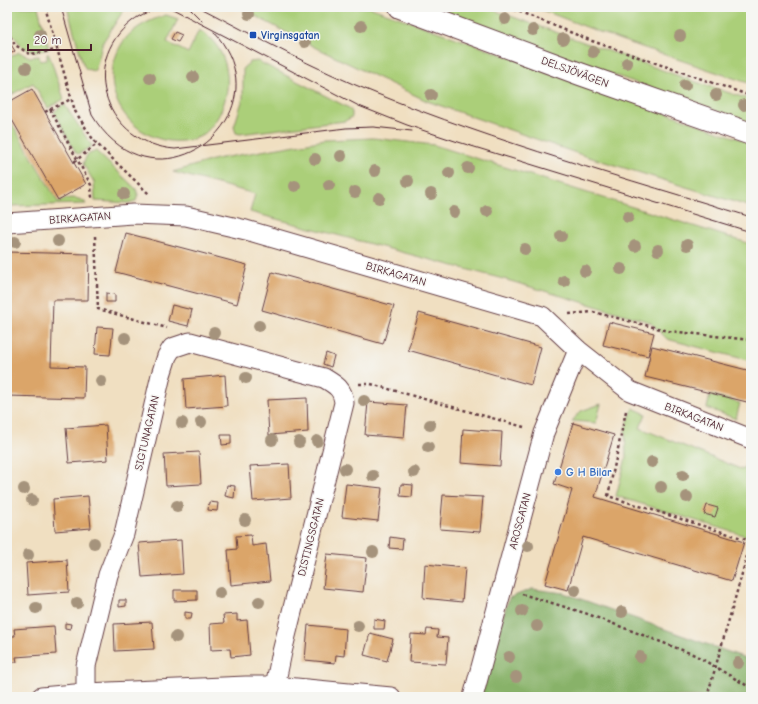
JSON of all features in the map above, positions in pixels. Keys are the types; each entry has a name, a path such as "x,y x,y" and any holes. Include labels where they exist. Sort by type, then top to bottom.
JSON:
{"street":[{"name":"DELSJÖVÄGEN","path":"400,7 580,74 751,134"},
{"name":"BIRKAGATAN","path":"7,223 133,214 153,214 186,216 246,230 542,316 578,350 630,391 751,439"},
{"path":"183,343 190,342 207,346 324,378 341,389"},
{"name":"SIGTUNAGATAN","path":"86,695 86,666 108,575 124,534 161,375 172,348 183,343"},
{"name":"AROSGATAN","path":"473,697 544,433 578,350"},
{"name":"DISTINGSGATAN","path":"275,686 282,652 344,403 341,389"},
{"path":"41,697 275,686 391,697"}],"path":[{"path":"45,7 71,99 78,116 97,144 149,194 153,204 153,214"},
{"path":"508,7 592,41 751,96"},
{"path":"7,31 15,45 30,54 57,50"},
{"path":"45,112 71,99"},
{"path":"50,109 78,158 91,185 98,309 162,325 173,330 183,343"},
{"path":"74,162 97,144"},
{"path":"542,316 593,312 669,331 751,340"},
{"path":"341,389 356,384 370,384 544,433"},
{"path":"630,391 608,496 751,541 707,697"},
{"path":"502,588 585,613 695,655 715,665 751,688"}],"green space":[{"path":"7,7 38,7 49,49 35,52 22,47 7,26"},
{"path":"67,7 125,8 103,42 94,71 86,69 83,64"},
{"path":"238,7 369,7 751,143 751,207 579,154 427,101 318,49"},
{"path":"433,7 485,7 693,81 751,100 751,123 571,60"},
{"path":"534,7 751,7 751,84 618,39"},
{"path":"166,15 178,19 167,42 188,53 199,30 210,38 218,48 227,71 226,96 222,109 216,120 209,130 202,136 182,141 165,140 150,135 136,126 125,115 117,100 113,84 113,67 116,56 125,39 139,27"},
{"path":"19,52 30,57 39,56 40,61 47,60 47,54 49,54 64,99 48,108 33,83 7,97 7,59"},
{"path":"258,61 349,108 352,112 352,117 345,121 240,134 236,133 234,127 243,98 243,68 250,62"},
{"path":"64,104 92,146 78,154 76,153 54,112"},
{"path":"7,115 58,202 68,198 74,198 84,201 86,204 7,206"},
{"path":"373,138 434,145 751,244 751,361 667,339 650,322 507,280 250,212 255,194 173,172 216,159 325,140"},
{"path":"96,151 136,189 138,195 136,201 128,203 95,201 94,182 83,164 87,155"},
{"path":"710,395 740,403 736,419 707,408"},
{"path":"601,404 596,423 572,421 581,411"},
{"path":"633,408 646,414 640,428 743,470 749,456 751,456 751,529 749,535 746,536 616,496 626,458 625,429"},
{"path":"532,589 564,593 751,660 751,697 478,695 509,598"}],"building":[{"path":"175,32 182,35 178,42 171,39"},
{"path":"7,38 15,51 7,56"},
{"path":"32,89 86,184 58,200 7,111 7,103"},
{"path":"126,233 247,265 237,304 116,272"},
{"path":"7,252 89,254 88,300 53,300 51,366 85,367 84,398 7,396"},
{"path":"272,272 394,306 383,344 262,310"},
{"path":"106,293 115,294 115,302 106,302"},
{"path":"172,305 192,310 188,326 168,321"},
{"path":"419,313 541,347 531,385 408,350"},
{"path":"609,322 654,333 648,356 603,345"},
{"path":"97,327 113,328 110,355 95,354"},
{"path":"652,346 751,371 751,403 645,377"},
{"path":"326,353 334,356 331,367 323,364"},
{"path":"225,375 227,406 186,409 184,379"},
{"path":"307,398 308,432 269,435 267,400"},
{"path":"368,402 407,405 404,438 365,435"},
{"path":"573,423 614,435 595,497 744,542 732,581 583,537 568,590 545,584 572,490 554,484"},
{"path":"106,425 108,460 69,463 66,428"},
{"path":"463,429 502,432 500,466 461,463"},
{"path":"221,435 231,435 231,444 222,445"},
{"path":"199,452 201,484 166,486 164,454"},
{"path":"289,464 291,498 253,501 250,466"},
{"path":"346,484 382,488 378,521 342,517"},
{"path":"401,484 413,485 412,497 400,496"},
{"path":"227,485 235,486 234,498 225,496"},
{"path":"443,495 483,497 480,532 440,529"},
{"path":"88,496 91,528 55,531 53,499"},
{"path":"209,502 218,503 217,511 208,510"},
{"path":"707,505 718,508 715,517 704,514"},
{"path":"251,535 252,546 266,544 270,581 231,585 228,550 237,549 236,536"},
{"path":"390,537 403,539 402,549 389,548"},
{"path":"181,540 183,574 142,577 139,543"},
{"path":"327,554 367,558 363,592 323,588"},
{"path":"67,560 69,592 28,595 26,563"},
{"path":"425,564 465,568 462,602 423,598"},
{"path":"174,590 197,590 197,600 174,601"},
{"path":"119,600 126,600 126,606 119,607"},
{"path":"185,612 192,613 191,619 185,619"},
{"path":"237,614 237,621 247,620 250,655 231,657 230,649 211,650 210,624 224,623 223,615"},
{"path":"374,619 385,621 384,629 374,629"},
{"path":"152,622 154,649 115,651 114,624"},
{"path":"65,623 71,624 70,629 65,628"},
{"path":"308,625 346,629 344,656 336,655 335,663 305,660"},
{"path":"54,626 56,654 16,657 17,662 7,662 7,636 15,636 14,629"},
{"path":"427,629 438,630 437,637 448,638 446,664 409,662 411,634 426,635"},
{"path":"370,633 393,639 387,661 364,655"}],"tram line":[{"path":"61,7 92,115 118,145 148,158 178,157 205,144 225,122 235,95 233,64 214,32"},
{"path":"163,7 147,12 135,19 115,39 106,58 104,79 107,99 117,118 132,133 151,144 175,149 346,128 373,127 412,131"},
{"path":"169,7 359,106 407,125 751,232"},
{"path":"188,7 202,21"},
{"path":"199,7 330,74 421,111 515,144 751,217"}],"place":[{"name":"Virginsgatan","path":"253,35"},
{"name":"G H Bilar","path":"558,472"}]}
